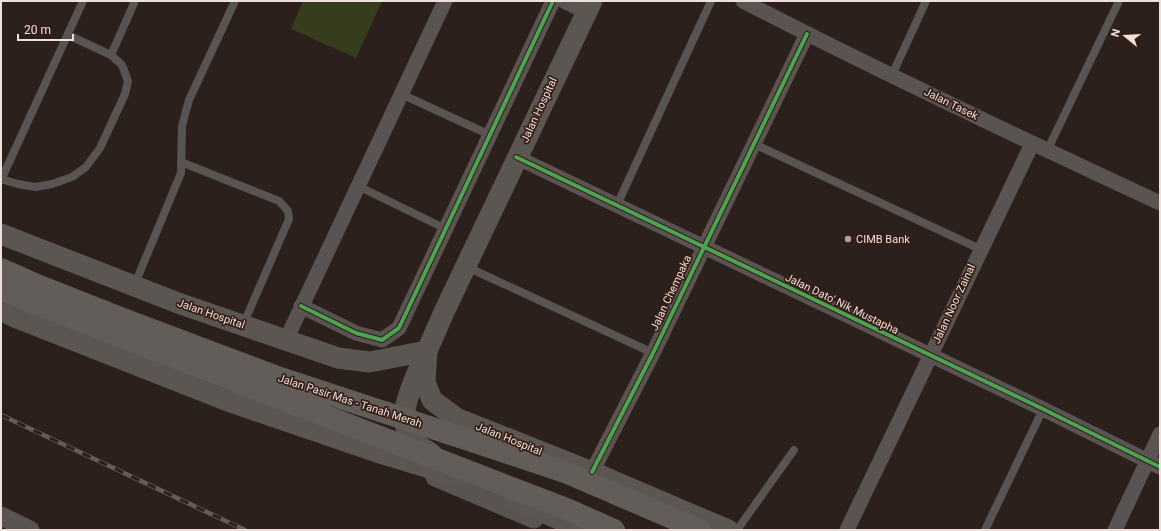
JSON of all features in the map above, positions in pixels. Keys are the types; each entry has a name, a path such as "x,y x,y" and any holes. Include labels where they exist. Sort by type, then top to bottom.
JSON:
{"main road":[{"name":"Jalan Hospital","path":"589,6 516,157 444,312 427,351 425,382 432,400 456,418 592,472 728,530"},
{"name":"Jalan Hospital","path":"1,234 134,287 338,358 369,362 427,351"},
{"name":"Jalan Pasir Mas - Tanah Merah","path":"1,269 116,316 283,379 565,472 700,530"},
{"name":"Jalan Pasir Mas - Tanah Merah","path":"1,289 569,510 614,530"},
{"path":"1,310 17,318 228,401 383,454 465,479 584,530"},
{"path":"427,351 406,401 404,412 407,431 412,440 465,479"},
{"path":"523,458 562,484 664,530"}],"street":[{"path":"286,340 445,1"},
{"path":"301,306 356,333 382,340 399,328 553,1"},
{"path":"564,1 589,6"},
{"name":"Jalan Tasek","path":"743,1 1032,144 1160,203"},
{"name":"Jalan Chempaka","path":"592,472 653,353 807,34"},
{"name":"Jalan Noor Zainal","path":"847,530 980,249 1032,144"},
{"name":"Jalan Dato' Nik Mustapha","path":"516,157 1043,409 1154,464"},
{"path":"1115,530 1154,464 1160,434"},
{"path":"383,454 559,530"},
{"path":"1,516 30,530"}],"lane":[{"path":"68,35 112,55 122,65 128,81 126,94 100,148 86,167 72,177 52,184 35,187 1,180 68,35 84,1"},
{"path":"112,55 135,1"},
{"path":"134,287 181,173 182,126 189,100 235,1"},
{"path":"617,205 711,1"},
{"path":"892,75 926,1"},
{"path":"1047,151 1119,1"},
{"path":"401,94 490,135"},
{"path":"754,144 980,249"},
{"path":"181,162 280,201 288,211 289,219 243,326"},
{"path":"358,186 446,229"},
{"path":"466,266 653,353"},
{"path":"985,530 1043,409"},
{"path":"737,530 794,450"}],"green space":[{"path":"303,1 382,1 356,58 291,29"}],"railway":[{"path":"1,415 245,530"}],"cycle path":[{"path":"301,306 356,333 382,340 399,328 553,1"},
{"path":"592,472 653,353 807,34"},
{"path":"516,157 1043,409 1160,467"}],"place":[{"name":"CIMB Bank","path":"848,239"}]}
